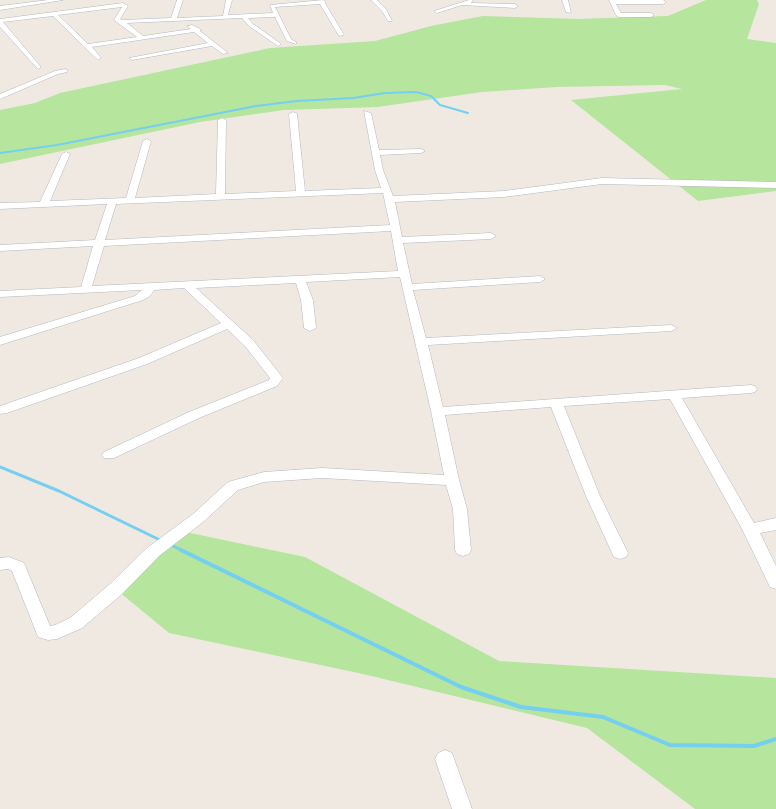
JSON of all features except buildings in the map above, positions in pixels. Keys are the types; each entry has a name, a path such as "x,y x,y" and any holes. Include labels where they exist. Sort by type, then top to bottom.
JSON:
{"street":[{"path":"3,0 22,18"},
{"path":"0,8 60,0"},
{"path":"173,20 180,0"},
{"path":"226,18 229,0"},
{"path":"375,0 386,0"},
{"path":"375,0 390,20"},
{"path":"437,12 473,0"},
{"path":"565,0 569,12"},
{"path":"294,43 290,40 272,6 321,1 341,35"},
{"path":"651,15 619,14 612,1 663,2"},
{"path":"464,4 515,6"},
{"path":"38,67 0,22 124,5 125,6 117,20 122,22 142,38"},
{"path":"54,14 98,58"},
{"path":"122,22 277,15"},
{"path":"244,17 251,25 278,44"},
{"path":"182,20 198,30 225,53"},
{"path":"87,46 198,30"},
{"path":"132,58 215,44"},
{"path":"0,97 57,72 65,71"},
{"path":"293,114 301,194"},
{"path":"367,114 388,194 406,281 460,509 464,550"},
{"path":"220,198 222,120"},
{"path":"130,201 147,140"},
{"path":"376,153 421,151"},
{"path":"44,204 66,154"},
{"path":"0,206 301,194 504,194 602,181 776,185"},
{"path":"86,290 112,202"},
{"path":"0,248 99,242 396,234 490,236"},
{"path":"0,294 300,280 406,281 540,279"},
{"path":"300,280 307,300 310,328"},
{"path":"109,456 194,415 273,382 278,378 249,343 187,285"},
{"path":"0,342 139,298 146,294 149,288"},
{"path":"2,410 143,361 228,324"},
{"path":"421,342 671,328"},
{"path":"438,411 751,389"},
{"path":"674,395 750,529 776,583"},
{"path":"556,403 593,496 620,553"},
{"path":"0,564 9,563 18,567 44,632 57,632 76,623 116,589 153,552 198,518 233,486 264,477 322,473 452,480"},
{"path":"750,529 776,524"},
{"path":"445,759 462,809"}],"green space":[{"path":"706,0 757,0 759,4 747,39 776,43 776,191 698,201 571,100 682,89 665,85 557,87 482,92 378,107 284,110 200,122 0,164 0,110 35,103 60,93 270,48 375,41 431,26 483,16 578,19 668,16"},
{"path":"176,530 305,557 499,661 776,678 776,809 695,809 587,728 363,674 169,633 118,591"}],"waterway":[{"path":"0,153 57,145 256,106 297,101 353,98 385,93 416,92 431,96 440,105 468,113"},
{"path":"0,467 59,491 162,541"},
{"path":"169,544 181,550"},
{"path":"181,550 461,687 521,707 603,717 670,745 754,746 776,739"}]}
